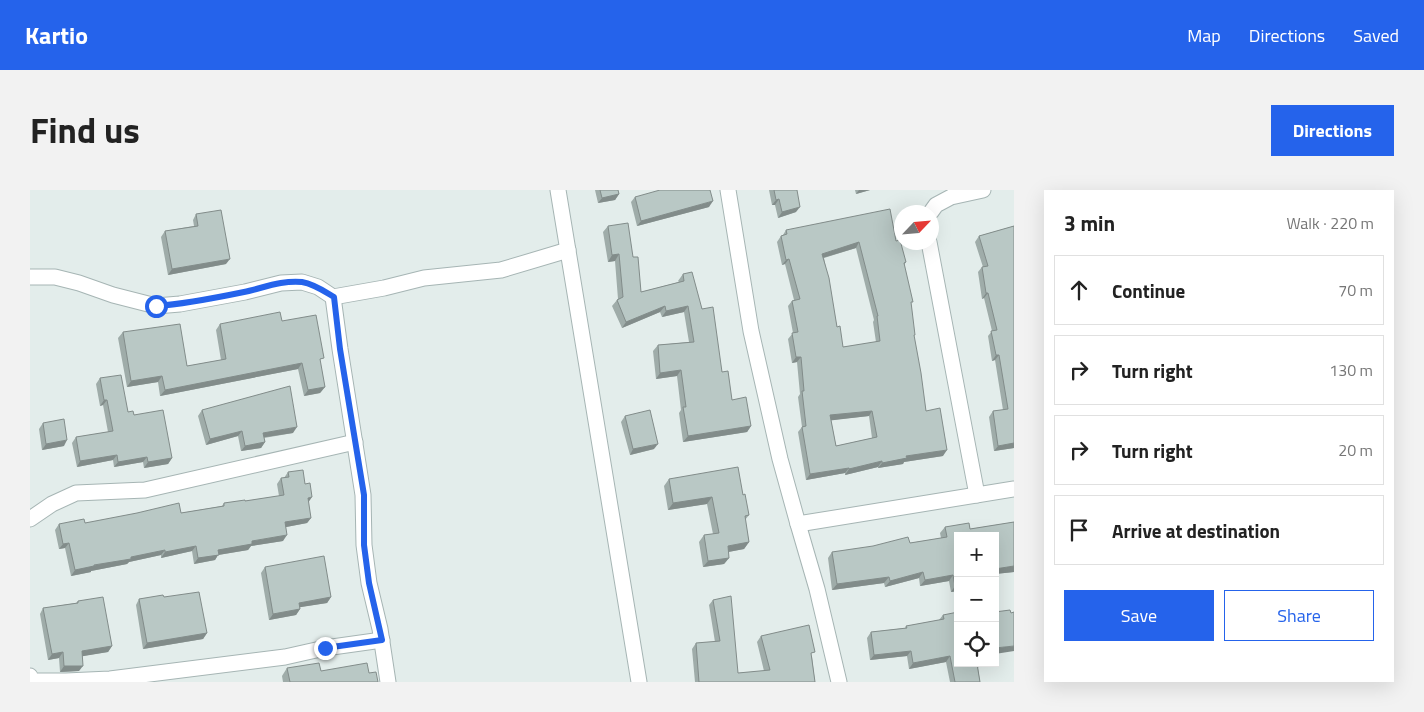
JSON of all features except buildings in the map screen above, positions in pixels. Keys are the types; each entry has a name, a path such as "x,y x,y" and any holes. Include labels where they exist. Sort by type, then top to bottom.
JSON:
{"street":[{"path":"558,190 640,682"},
{"path":"728,190 751,331 780,459 817,589 839,682"},
{"path":"935,205 951,197 982,190"},
{"path":"30,277 55,277 156,306 180,304 281,283 302,282 318,287 334,297 384,288 424,278 501,270 568,250"},
{"path":"931,250 977,495"},
{"path":"334,297 364,495 364,545 369,583 382,640 388,682"},
{"path":"30,519 52,504 76,493 145,490 355,442"},
{"path":"798,524 1014,489"},
{"path":"31,680 66,682 110,679 285,657 325,648 382,640"}],"route":[{"path":"156,306 180,304 281,283 302,282 318,287 334,297 340,349 364,495 364,545 369,583 382,640 325,648"}]}
